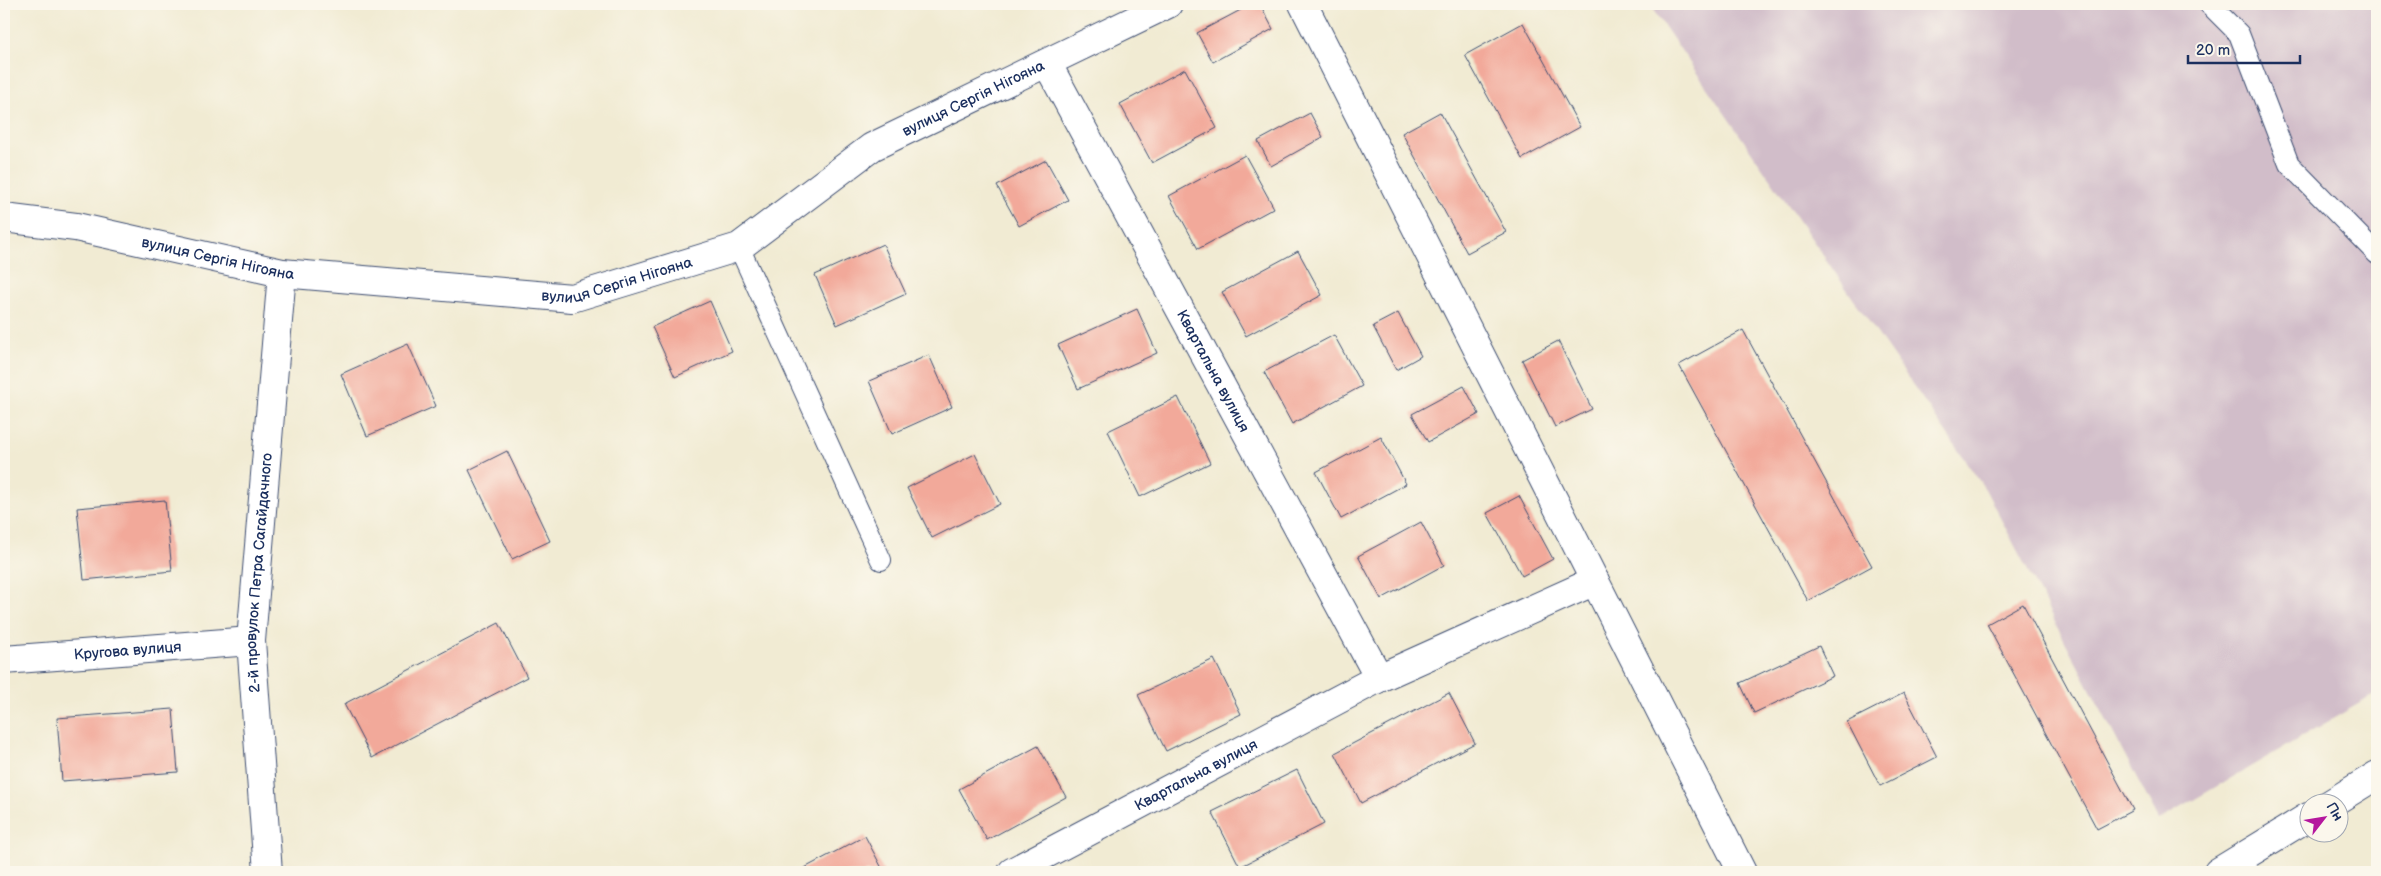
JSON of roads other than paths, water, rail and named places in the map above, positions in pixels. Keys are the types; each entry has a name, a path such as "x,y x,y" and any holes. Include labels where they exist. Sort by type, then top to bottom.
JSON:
{"street":[{"name":"вулиця Сергія Нігояна","path":"4,218 76,227 282,273 572,298 739,247 872,147 1168,4"},
{"path":"1303,4 1742,872"},
{"name":"Квартальна вулиця","path":"1047,63 1379,678"},
{"name":"2-й провулок Петра Сагайдачного","path":"268,872 250,641 282,273"},
{"name":"Квартальна вулиця","path":"1012,872 1379,678 1596,581"},
{"name":"Кругова вулиця","path":"4,660 250,641"},
{"path":"2346,794 2377,774"},
{"path":"2218,872 2298,823"}],"lane":[{"path":"2209,4 2239,34 2289,164 2377,254"},
{"path":"739,247 881,560"}]}
